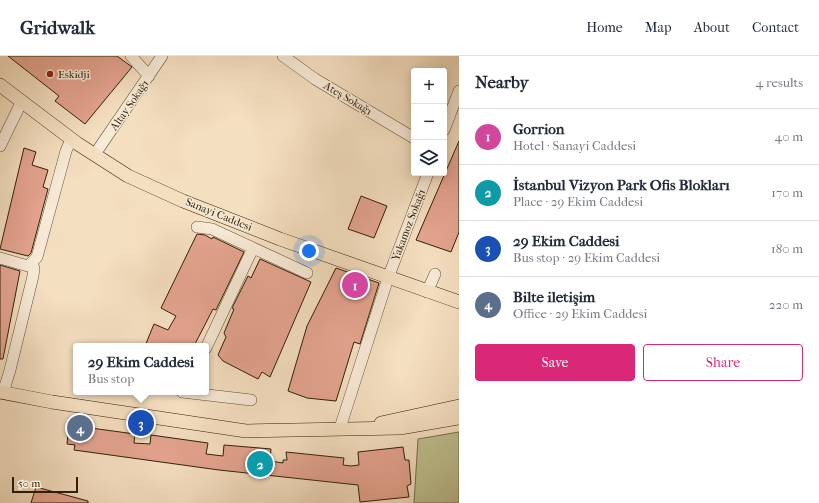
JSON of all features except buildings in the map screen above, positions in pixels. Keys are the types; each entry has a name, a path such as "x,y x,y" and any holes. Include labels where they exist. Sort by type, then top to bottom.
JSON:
{"main road":[{"name":"Sanayi Caddesi","path":"0,84 71,139 128,176 183,201 266,233 427,292 459,302"},
{"path":"1,393 59,404 246,431 400,428 459,418"},
{"path":"364,428 459,406"}],"street":[{"path":"131,56 149,76"},
{"name":"Altay Sokağı","path":"95,154 162,56"},
{"name":"Ateş Sokağı","path":"283,56 315,78 411,136"},
{"path":"447,123 458,98"},
{"path":"0,146 22,102"},
{"path":"0,258 28,266 39,252 66,150 71,139"},
{"name":"Yakamoz Sokağı","path":"340,428 388,278 427,176"},
{"path":"197,227 212,229 307,274"},
{"path":"208,343 255,249 266,233"},
{"path":"1,393 10,370 33,276 34,268 31,263"},
{"path":"427,292 435,274"},
{"path":"209,395 251,400"}],"green space":[{"path":"459,432 459,503 414,503 418,439"}],"place":[{"name":"Eskidji","path":"50,74"},
{"name":"Gorrion","path":"355,285"},
{"name":"29 Ekim Caddesi","path":"141,423"},
{"name":"Bilte iletişim","path":"80,428"},
{"name":"İstanbul Vizyon Park Ofis Blokları","path":"260,464"}]}
